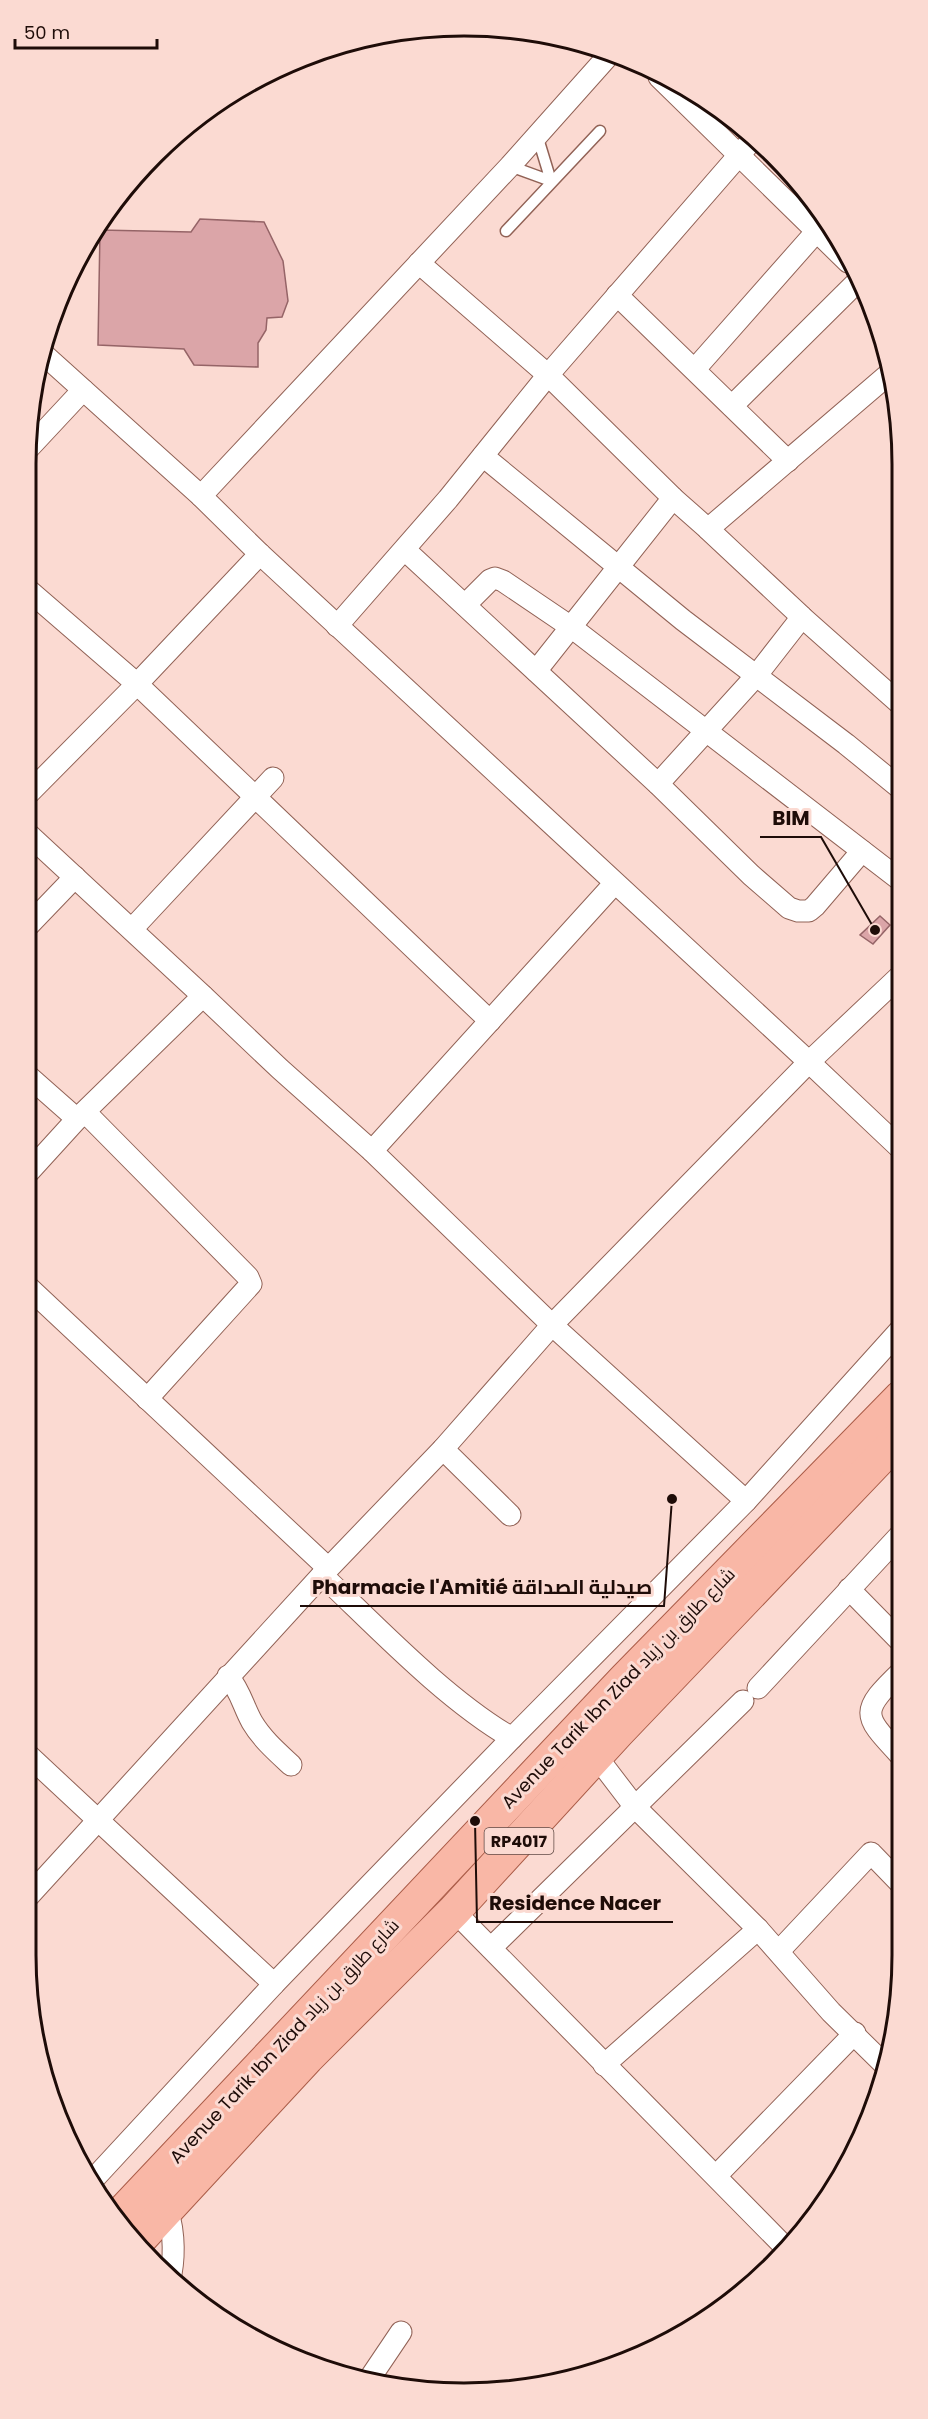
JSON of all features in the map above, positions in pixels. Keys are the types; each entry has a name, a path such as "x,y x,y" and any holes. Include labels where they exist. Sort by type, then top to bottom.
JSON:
{"main road":[{"name":"Avenue Tarik Ibn Ziad شارع طارق بن زياد","path":"122,2213 601,1704 892,1406"},
{"name":"Avenue Tarik Ibn Ziad شارع طارق بن زياد","path":"142,2237 307,2058 454,1911 596,1756 892,1445"}],"street":[{"path":"201,496 510,166 605,60"},
{"path":"683,96 747,147 816,232 835,250"},
{"path":"337,626 405,550 548,375 747,147"},
{"path":"694,369 816,232"},
{"path":"419,263 548,375 673,498 892,697"},
{"path":"732,406 853,286"},
{"path":"617,295 788,462"},
{"path":"49,360 201,496 337,626 892,1141"},
{"path":"708,529 883,379"},
{"path":"37,439 83,390"},
{"path":"483,456 618,568 892,781"},
{"path":"536,671 673,498"},
{"path":"405,550 789,908 809,911 862,851"},
{"path":"36,785 137,684 260,554"},
{"path":"465,605 490,580 498,578 571,627 708,730 892,874"},
{"path":"36,597 137,684 490,1021"},
{"path":"658,784 756,676 802,617"},
{"path":"132,929 273,777"},
{"path":"36,841 280,1069 372,1151 552,1325 746,1501"},
{"path":"36,918 75,877"},
{"path":"372,1151 614,884"},
{"path":"36,1888 228,1676 443,1449 552,1325 809,1062 892,984"},
{"path":"36,1164 81,1116 204,996"},
{"path":"36,1082 81,1116 248,1277 251,1284 147,1399"},
{"path":"36,1294 147,1399 425,1671 512,1738"},
{"path":"97,2175 274,1984 746,1501 892,1339"},
{"path":"443,1449 510,1515"},
{"path":"491,1948 751,1694 892,1544"},
{"path":"849,1589 892,1633"},
{"path":"228,1676 238,1688 253,1724 263,1738 291,1765"},
{"path":"892,1681 878,1694 870,1709 869,1718 892,1746"},
{"path":"596,1756 635,1807 758,1929 831,2012 879,2058"},
{"path":"36,1762 274,1984"},
{"path":"779,1951 871,1853 892,1875"},
{"path":"454,1911 781,2243"},
{"path":"604,2065 758,1929"},
{"path":"716,2176 855,2033"},
{"path":"153,2181 168,2210 173,2243 171,2267"},
{"path":"373,2373 400,2332"}],"lane":[{"path":"506,231 600,131"},
{"path":"537,135 551,181"},
{"path":"510,166 551,181"}],"building":[{"path":"200,219 264,222 283,261 288,301 282,317 267,318 266,330 258,343 258,367 194,365 184,349 98,345 100,239 105,230 191,232"},
{"path":"880,916 890,925 873,944 860,935"}],"place":[{"name":"BIM","path":"875,930"},
{"name":"Pharmacie l'Amitié صيدلية الصداقة","path":"672,1499"},
{"name":"Residence Nacer","path":"475,1821"}]}
